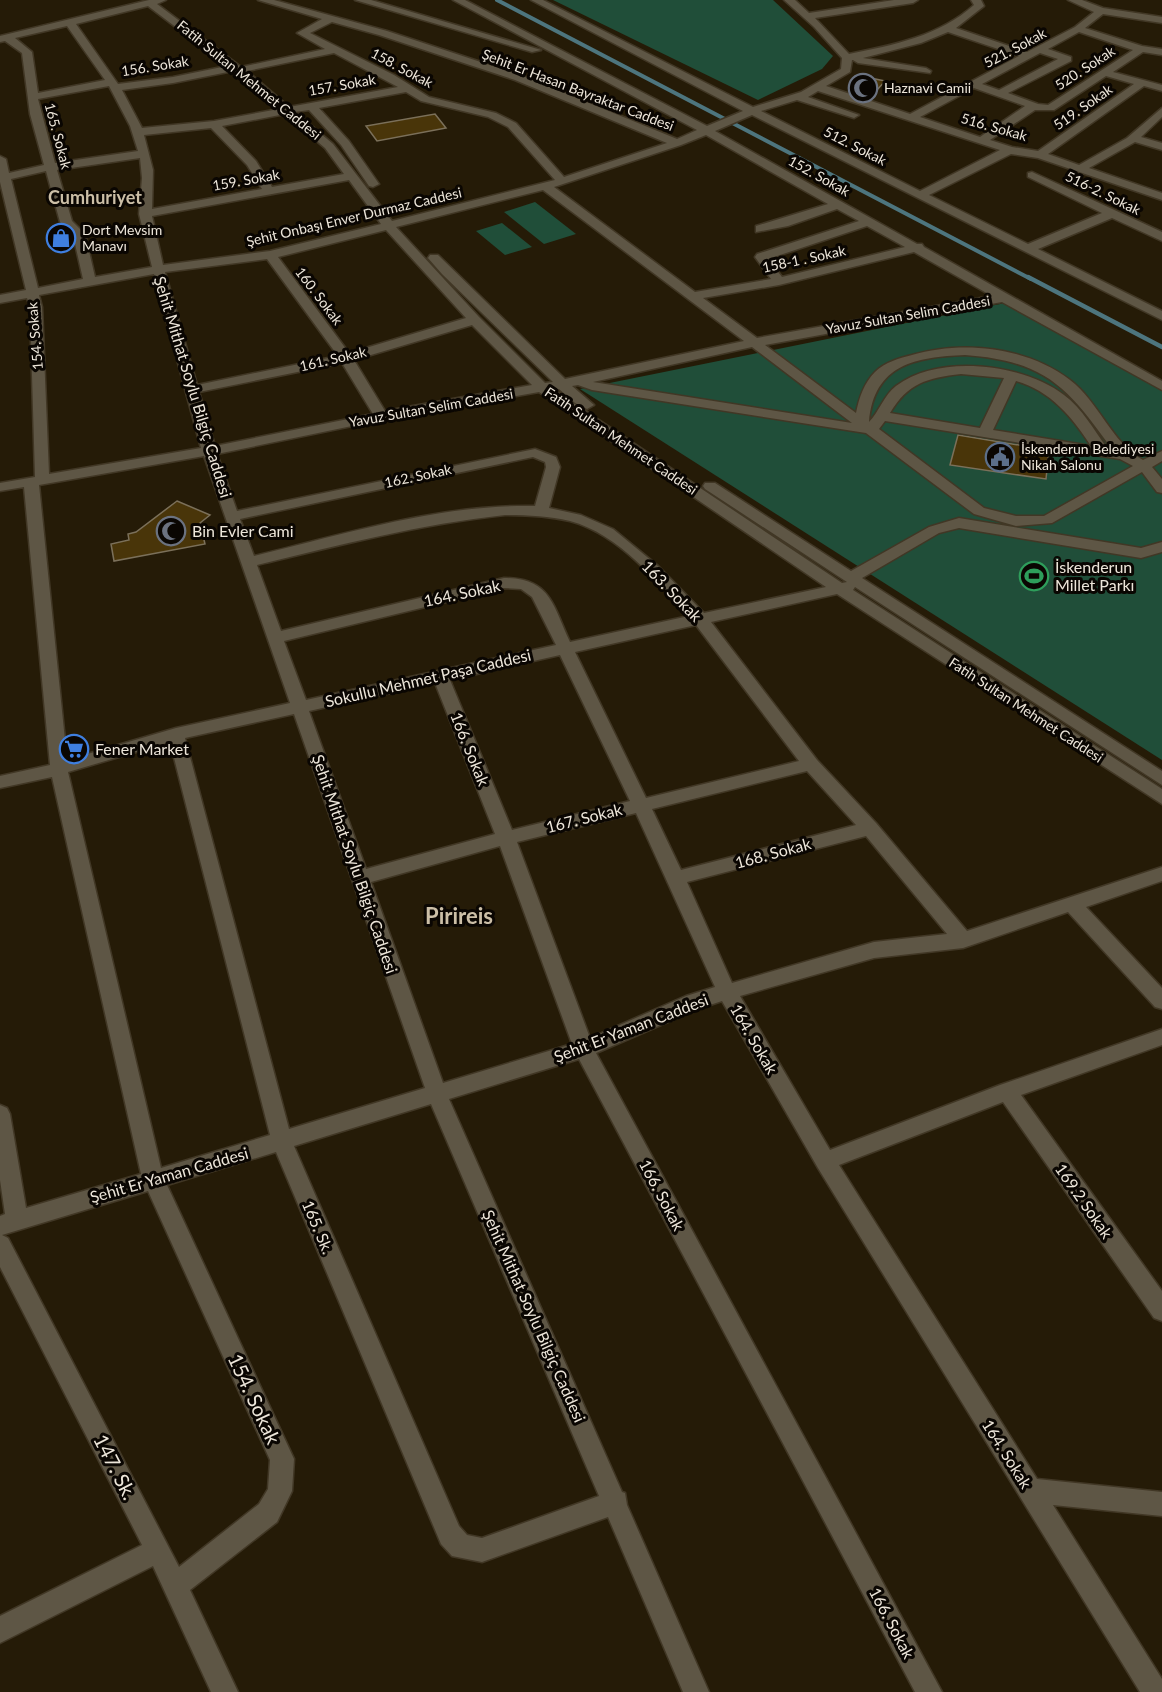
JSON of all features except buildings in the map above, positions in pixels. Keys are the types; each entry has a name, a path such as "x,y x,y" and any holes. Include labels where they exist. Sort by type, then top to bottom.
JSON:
{"street":[{"path":"99,0 116,11"},
{"path":"7,37 161,0"},
{"name":"Şehit Er Hasan Bayraktar Caddesi","path":"263,0 383,33 519,78 677,143"},
{"name":"152. Sokak","path":"458,0 707,131 1162,386"},
{"name":"512. Sokak","path":"536,0 752,111 1159,312"},
{"path":"789,0 847,58 926,71"},
{"path":"807,16 913,0"},
{"path":"847,58 896,48 946,28 969,16 979,6 976,0"},
{"path":"1073,0 1101,11 1162,20"},
{"path":"369,1 575,62"},
{"name":"Fatih Sultan Mehmet Caddesi","path":"150,3 238,68 329,146 474,320 542,388 1162,779"},
{"name":"521. Sokak","path":"912,117 1078,29 1101,11"},
{"name":"158. Sokak","path":"332,18 302,33 425,99 492,116 512,125 562,182"},
{"name":"165. Sokak","path":"0,23 7,37 27,52 32,96 66,222 79,234 90,281"},
{"name":"Şehit Mithat Soylu Bilgiç Caddesi","path":"70,23 112,85 138,132 147,162 145,214 209,451 277,637 359,878 437,1094 616,1502 696,1692"},
{"path":"946,28 1029,56"},
{"path":"1078,29 1141,49 1162,52"},
{"name":"520. Sokak","path":"981,140 1033,106 1050,108 1141,49"},
{"path":"238,68 335,50"},
{"path":"999,94 1067,59 1040,50"},
{"name":"Şehit Onbaşı Enver Durmaz Caddesi","path":"0,298 158,269 270,255 562,182 677,143 752,111 798,97 846,70 847,58"},
{"name":"156. Sokak","path":"32,96 112,85 173,80 238,68"},
{"path":"1105,73 1162,88"},
{"name":"519. Sokak","path":"1040,155 1142,83"},
{"path":"974,85 1033,106"},
{"name":"516. Sokak","path":"817,87 1010,150 1040,155 1162,197"},
{"name":"157. Sokak","path":"138,132 214,124 408,88"},
{"path":"798,97 854,115"},
{"name":"Fatih Sultan Mehmet Caddesi","path":"312,106 352,153 395,225 583,402 1162,798"},
{"path":"1080,169 1134,138 1162,111"},
{"path":"214,124 252,163 269,191"},
{"path":"1134,138 1162,147"},
{"path":"329,146 352,153"},
{"path":"920,195 1010,150"},
{"path":"5,177 51,167 144,154"},
{"name":"154. Sokak","path":"0,159 5,177 12,230 36,307 37,481 59,769 153,1179 282,1460 280,1491 268,1513 175,1586"},
{"name":"516-2. Sokak","path":"1032,175 1162,237"},
{"name":"159. Sokak","path":"145,214 352,176"},
{"path":"546,186 979,511 1016,521 1047,520 1162,456"},
{"path":"760,228 784,223 839,204"},
{"path":"1028,249 1110,214"},
{"path":"779,281 761,257 870,221"},
{"name":"158-1 . Sokak","path":"695,296 779,281 918,248"},
{"name":"160. Sokak","path":"270,255 346,358 381,416"},
{"name":"Yavuz Sultan Selim Caddesi","path":"0,487 209,451 381,416 563,384 753,343 1002,298"},
{"name":"161. Sokak","path":"191,390 346,358 474,320"},
{"path":"866,427 868,393 878,376 893,365 923,354 988,352 1014,358 1065,382 1124,455"},
{"path":"579,380 592,386 866,427 881,416 902,387 931,375 962,370 1012,375 1059,397 1103,452"},
{"path":"984,433 1012,375"},
{"path":"881,416 1124,455 1144,466 1162,489"},
{"name":"162. Sokak","path":"233,516 535,453 551,460 553,467 541,511"},
{"name":"163. Sokak","path":"250,562 458,514 506,510 541,511 576,518 608,532 653,569 699,618 811,764 870,828 963,940"},
{"name":"Sokullu Mehmet Paşa Caddesi","path":"0,782 59,769 176,734 849,583 934,530 959,524 1141,553 1162,547"},
{"name":"164. Sokak","path":"277,637 465,590 504,583 521,583 532,587 539,594 563,648 676,878 727,992 825,1161 1155,1692"},
{"name":"166. Sokak","path":"440,676 506,838 584,1049 929,1692"},
{"name":"165. Sk.","path":"176,734 282,1142 445,1524 461,1547 482,1550 616,1502"},
{"name":"167. Sokak","path":"359,878 506,838 811,764"},
{"name":"168. Sokak","path":"676,878 870,828"},
{"name":"Şehit Er Yaman Caddesi","path":"9,1223 584,1049 693,1002 874,950 963,940 1162,874"},
{"path":"1071,903 1162,1001"},
{"path":"825,1161 1006,1091 1162,1036"},
{"name":"169.2 Sokak","path":"1006,1091 1162,1310"},
{"path":"0,1114 9,1223"},
{"name":"147. Sk.","path":"0,1245 158,1550 225,1692"},
{"path":"1030,1491 1162,1504"},
{"path":"0,1630 158,1550"}],"green space":[{"path":"553,0 773,0 833,56 822,69 758,100"},
{"path":"535,202 576,234 544,244 504,212"},
{"path":"502,223 532,247 505,255 476,231"},
{"name":"İskenderun Millet Parkı","path":"1005,303 1162,391 1162,760 580,389"}],"waterway":[{"path":"497,0 1031,279"},
{"path":"1028,277 1162,347"}],"place":[{"name":"Haznavi Camii","path":"863,88"},
{"name":"Dort Mevsim Manavı","path":"61,238"},
{"name":"İskenderun Belediyesi Nikah Salonu","path":"1000,457"},
{"name":"Bin Evler Cami","path":"171,531"},
{"name":"İskenderun Millet Parkı","path":"1034,576"},
{"name":"Fener Market","path":"74,749"}],"district":[{"name":"Cumhuriyet","path":"95,198"},
{"name":"Pirireis","path":"459,916"}]}
